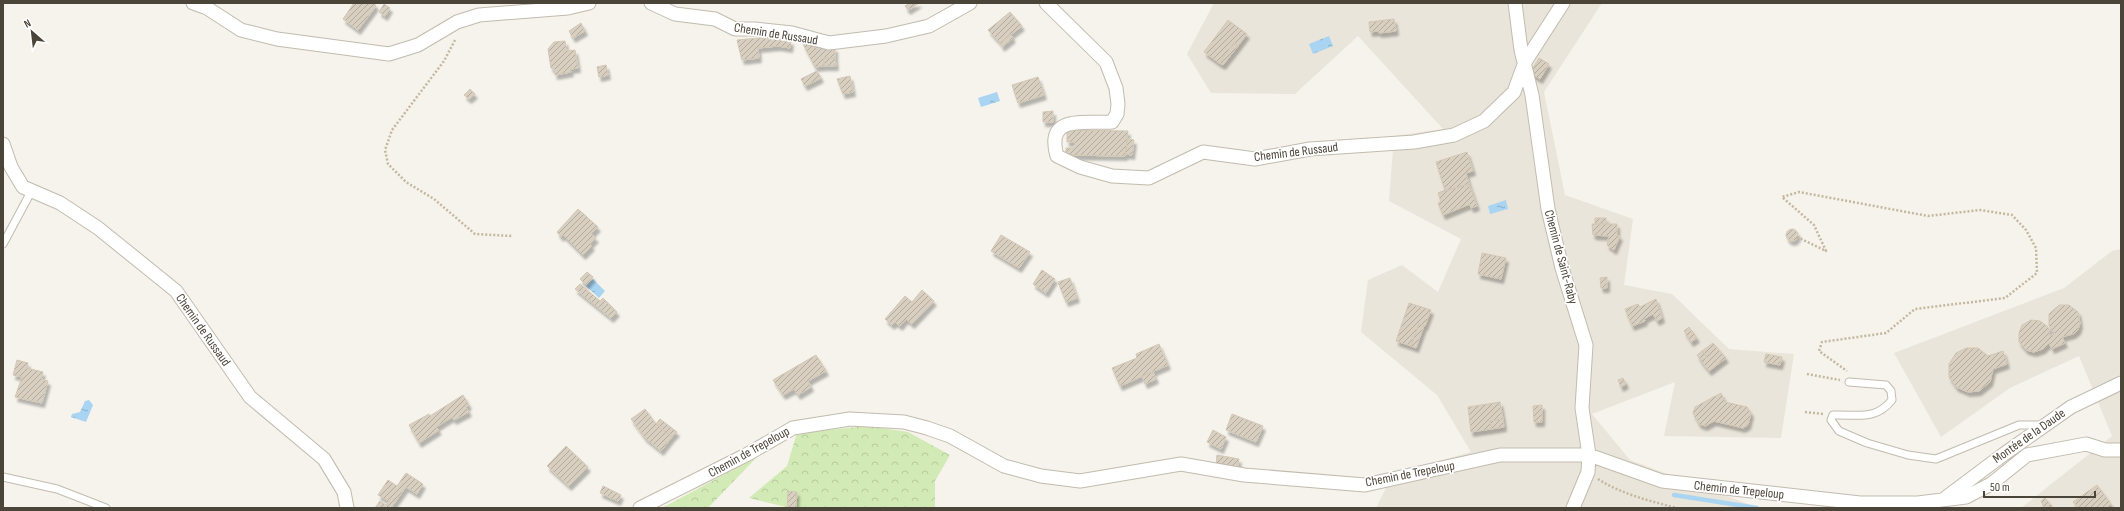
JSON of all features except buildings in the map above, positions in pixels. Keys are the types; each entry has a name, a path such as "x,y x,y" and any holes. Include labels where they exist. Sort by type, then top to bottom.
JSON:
{"street":[{"path":"193,3 207,8 240,30 277,39 389,54 418,45 456,22 480,15 568,8 589,3"},
{"name":"Chemin de Russaud","path":"651,3 675,14 715,19 735,29 755,29 792,33 829,43 886,36 929,26 970,3"},
{"name":"Chemin de Russaud","path":"1046,3 1106,62 1116,88 1118,104 1117,114 1112,122 1069,122 1058,130 1053,143 1057,156 1080,168 1112,176 1149,178 1204,152 1255,159 1310,149 1414,142 1454,135 1484,120 1514,92 1525,62 1563,3"},
{"name":"Chemin de Saint-Raby","path":"1515,3 1521,50 1525,62 1548,209 1562,268 1586,346 1582,408 1589,455 1588,472 1573,508"},
{"name":"Chemin de Russaud","path":"3,144 11,167 23,187 60,203 98,228 176,291 250,397 291,434 324,459 344,492 347,508"},
{"name":"Montée de la Daude","path":"1943,500 2044,425 2071,407 2121,383"},
{"name":"Chemin de Trepeloup","path":"640,508 746,455 792,428 850,419 904,422 927,428 950,436 1004,466 1041,476 1080,481 1181,464 1244,475 1365,485 1500,455 1589,455 1662,481 1860,503 1918,503 1966,497 1990,484 2027,454 2086,444 2105,450 2121,450"}],"lane":[{"path":"3,244 32,190"},
{"path":"1849,382 1886,384 1891,391 1892,400 1884,410 1871,415 1833,416 1831,420 1839,431 1867,443 1908,455 1936,459 2019,425 2044,425"},
{"path":"3,477 57,489 106,508"}],"path":[{"path":"465,20 444,61 392,130 385,150 388,164 406,182 434,199 475,234 512,236"},
{"path":"1797,237 1826,251 1814,225 1782,197 1799,192 1928,216 1980,210 2012,215 2026,230 2036,248 2037,273 2005,298 1915,309 1886,332 1822,342 1819,351 1864,383"},
{"path":"1807,374 1849,382"},
{"path":"1805,412 1833,416"},
{"path":"1588,472 1607,485 1643,499 1677,508"}],"shaded area":[{"path":"1214,3 1602,3 1544,92 1565,195 1633,219 1624,285 1672,294 1729,349 1794,354 1781,438 1664,436 1675,382 1592,414 1630,460 1759,508 1376,508 1393,474 1471,452 1437,395 1361,332 1368,280 1402,265 1438,292 1461,239 1389,201 1394,136 1443,129 1358,36 1295,94 1211,93 1187,54"},
{"path":"2121,249 2121,508 2021,508 2112,436 2079,356 2010,388 1941,437 1894,353 2064,288 2112,251"}],"green space":[{"path":"868,426 908,432 950,455 935,481 935,508 790,508 749,498 787,466 797,433"},
{"path":"757,457 708,508 662,508"}],"water":[{"path":"1329,36 1333,46 1313,54 1309,44"},
{"path":"997,92 1000,101 981,107 978,98"},
{"path":"1506,200 1508,209 1490,214 1488,206"},
{"path":"593,279 605,291 599,298 586,286"},
{"path":"89,400 93,405 86,422 71,417 72,414 80,412 85,401"}],"waterway":[{"path":"1674,495 1757,508"}]}
